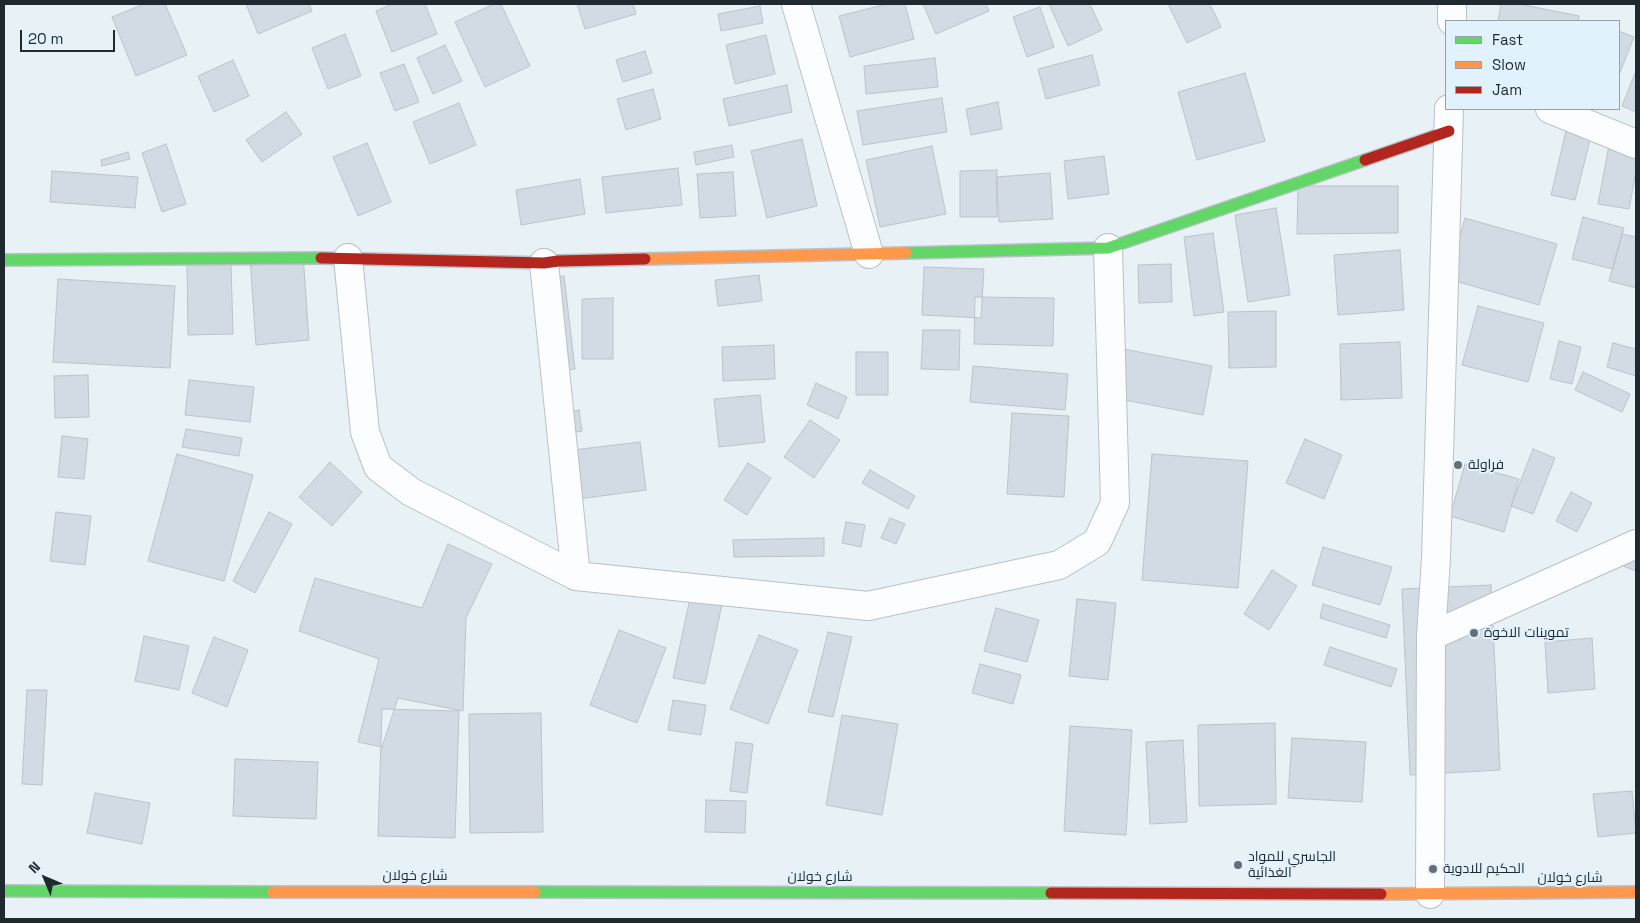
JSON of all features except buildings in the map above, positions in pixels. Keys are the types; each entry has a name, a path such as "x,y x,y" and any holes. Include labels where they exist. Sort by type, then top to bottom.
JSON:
{"main road":[{"path":"4,260 348,258 544,263 1108,248 1449,120"},
{"name":"شارع خولان","path":"4,891 1430,894 1636,892"}],"street":[{"path":"796,4 869,254"},
{"path":"1452,4 1452,20"},
{"path":"1552,110 1636,144"},
{"path":"1430,894 1431,636 1436,558 1449,120"},
{"path":"348,258 365,432 378,467 411,492 576,576 868,606 1059,565 1098,542 1115,503 1108,248"},
{"path":"544,263 576,576"},
{"path":"1431,636 1636,544"}],"traffic: fast":[{"path":"906,253 1108,248 1365,160"},
{"path":"4,260 321,258"},
{"path":"4,891 273,892"},
{"path":"535,892 1051,893"}],"traffic: slow":[{"path":"645,259 906,253"},
{"path":"273,892 535,892"},
{"path":"1381,894 1636,892"}],"traffic: jam":[{"path":"1365,160 1449,131"},
{"path":"321,258 544,263 645,259"},
{"path":"1051,893 1381,894"}],"place":[{"name":"فراولة","path":"1458,465"},
{"name":"تموينات الاخوة","path":"1474,633"},
{"name":"الجاسري للمواد الغذائية","path":"1238,865"},
{"name":"الحكيم للادوية","path":"1433,869"}]}
